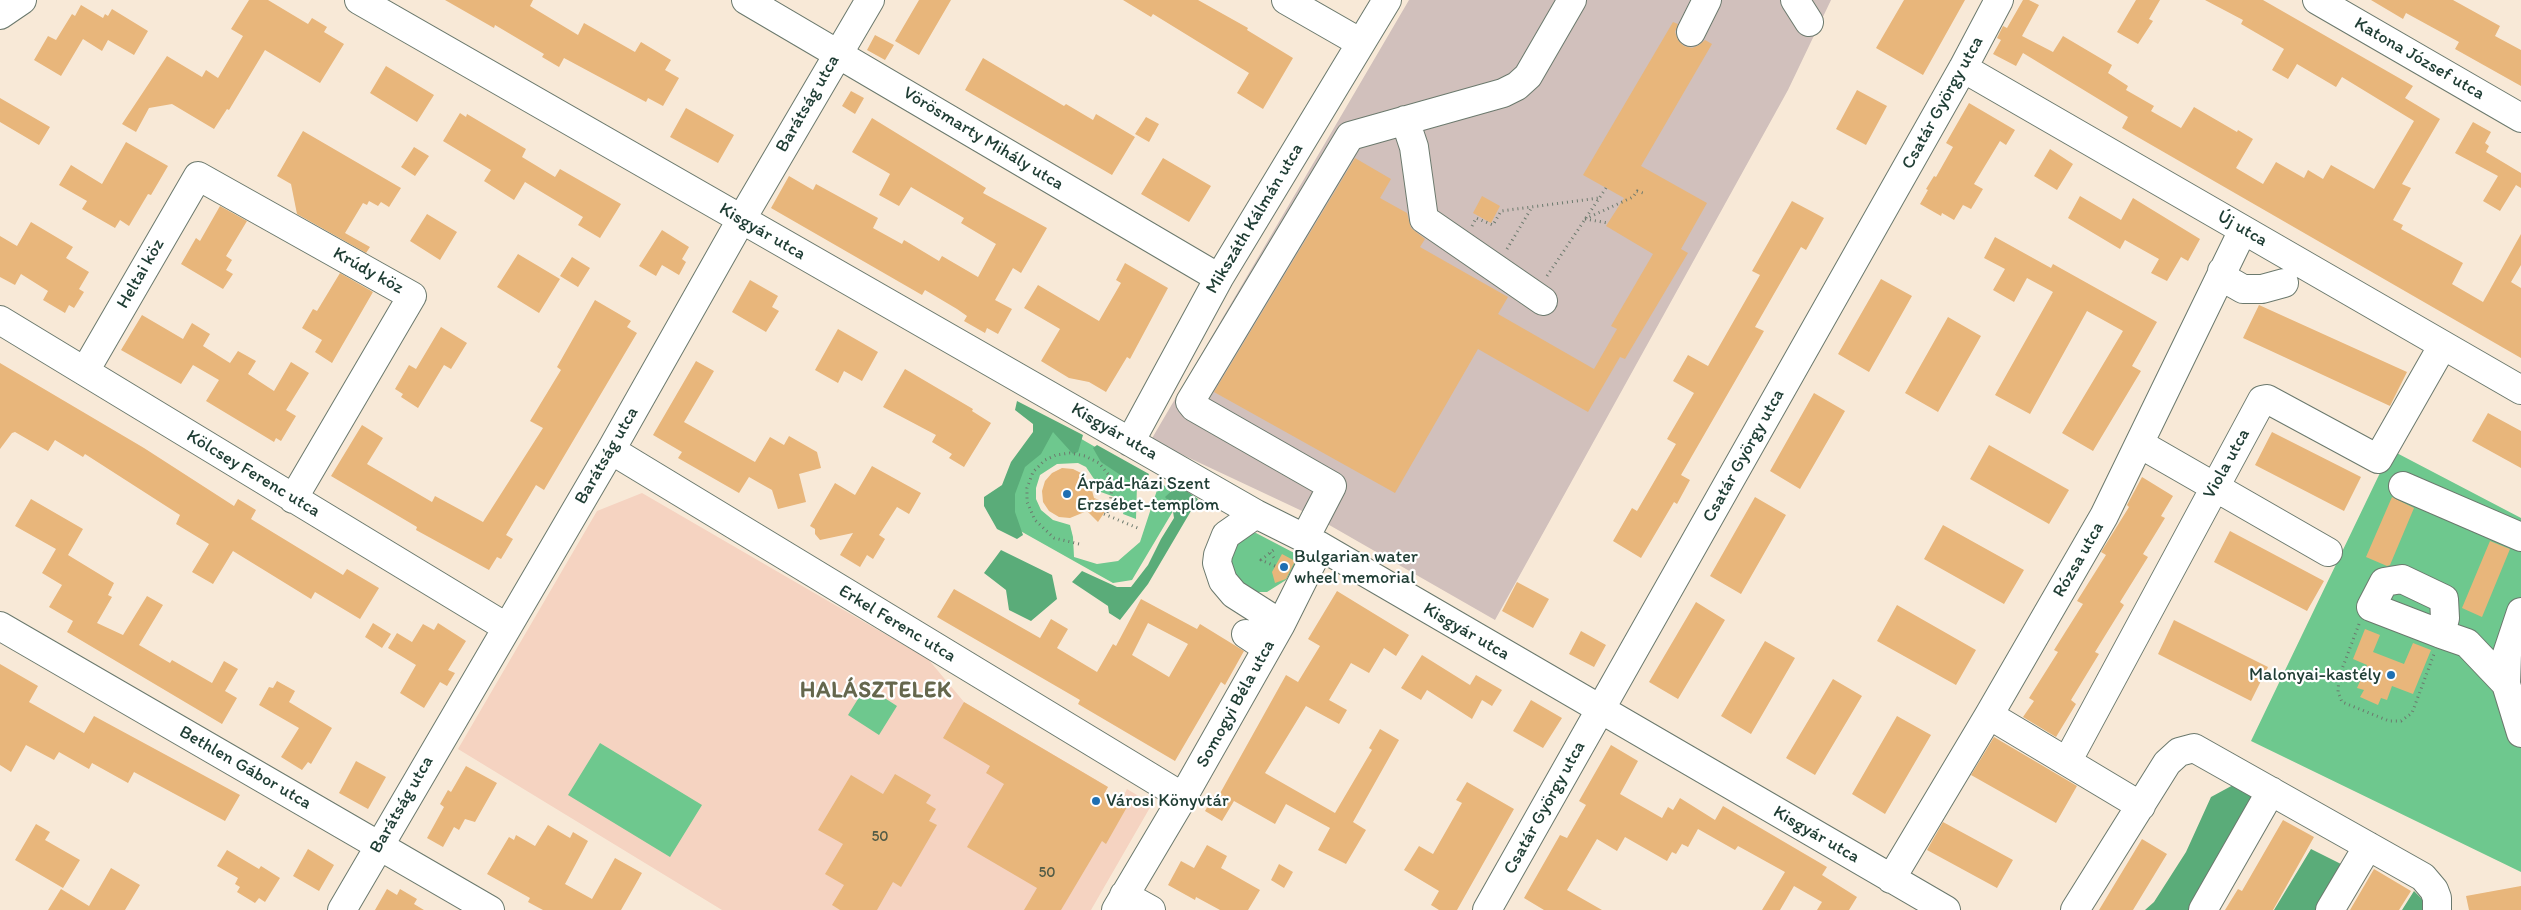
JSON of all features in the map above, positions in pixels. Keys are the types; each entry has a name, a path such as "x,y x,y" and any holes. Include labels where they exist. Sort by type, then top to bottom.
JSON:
{"street":[{"path":"0,15 22,0"},
{"name":"Kisgyár utca","path":"359,0 1256,514 1302,543 1600,711 1946,910"},
{"name":"Vörösmarty Mihály utca","path":"746,0 1220,278"},
{"name":"Barátság utca","path":"342,910 611,450 741,220 870,0"},
{"path":"1286,0 1361,43"},
{"name":"Mikszáth Kálmán utca","path":"1130,442 1220,278 1387,0"},
{"path":"1539,298 1496,266 1424,219 1414,147 1405,120 1503,93 1517,86 1528,76 1572,0"},
{"path":"1691,32 1707,0"},
{"name":"Csatár György utca","path":"1488,910 1963,68 1999,0"},
{"name":"Katona József utca","path":"2317,0 2521,118"},
{"name":"Új utca","path":"1963,68 2521,390"},
{"name":"Somogyi Béla utca","path":"1120,903 1183,797 1257,641 1281,624 1302,543 1332,486 1194,407 1190,402 1347,140 1354,134 1405,120"},
{"name":"Heltai köz","path":"85,372 198,176"},
{"name":"Krúdy köz","path":"198,176 412,296 293,499"},
{"name":"Rózsa utca","path":"1891,878 1989,715 2104,516 2243,230"},
{"path":"2222,271 2229,281 2243,289 2262,289 2284,283"},
{"name":"Kölcsey Ferenc utca","path":"0,320 506,627"},
{"name":"Viola utca","path":"2068,760 2214,487 2265,398 2378,459 2443,345"},
{"path":"2140,444 2328,552"},
{"name":"Erkel Ferenc utca","path":"611,450 1183,797"},
{"path":"2403,486 2521,537"},
{"path":"1256,514 1226,535 1217,563 1223,581 1234,594 1281,624"},
{"path":"2440,634 2444,618 2444,599 2432,591 2402,579 2384,582 2371,607 2440,634 2467,643 2506,684"},
{"path":"2521,612 2508,654 2506,684 2521,733"},
{"name":"Bethlen Gábor utca","path":"0,626 490,910"},
{"path":"1989,715 2068,760 2141,806"},
{"path":"2075,910 2171,759 2179,752 2189,748 2205,752 2415,872 2429,883 2437,898 2437,910"},
{"path":"2204,910 2271,791"},
{"path":"2330,910 2368,846"},
{"path":"1120,903 1150,910"}],"path":[{"path":"1539,298 1585,219 1606,188"},
{"path":"1585,219 1633,197 1637,191 1642,193"},
{"path":"1462,244 1476,218 1493,225 1501,211 1599,198"},
{"path":"1496,266 1533,207"},
{"path":"1585,219 1608,223"},
{"path":"1079,544 1054,538 1035,520 1027,502 1027,488 1033,472 1045,460 1056,455 1070,453 1085,456 1098,463 1108,474 1112,487 1110,505 1105,514 1140,529"},
{"path":"1274,566 1261,560 1270,553 1302,543"},
{"path":"1270,553 1275,559"},
{"path":"2371,607 2358,626 2348,651 2339,677 2338,692 2342,702 2389,721 2401,721 2412,713 2440,634"}],"shaded area":[{"path":"1409,0 1831,0 1788,90 1495,620 1317,518 1151,440"},
{"path":"642,493 928,659 964,702 1108,787 1104,794 1120,803 1127,789 1152,804 1091,910 722,910 458,749 597,511"}],"green space":[{"path":"1017,401 1083,435 1078,452 1073,454 1053,432 1041,454 1025,467 1015,494 1015,512 1023,535 1017,539 997,529 984,506 984,497 1002,485 1011,462 1033,432 1033,424 1015,410"},
{"path":"1050,421 1144,475 1137,484 1136,519 1123,514 1126,501 1098,491 1094,479 1086,467 1078,463 1057,464 1040,475 1036,488 1036,499 1041,510 1053,520 1070,525 1074,557 1097,564 1118,561 1140,542 1160,481 1179,501 1132,580 1113,583 992,515"},
{"path":"1097,445 1149,474 1144,486 1128,480 1101,462 1093,448"},
{"path":"2391,450 2521,518 2521,872 2251,741"},
{"path":"1178,485 1198,499 1148,584 1120,620 1109,613 1108,606 1072,582 1082,571 1117,587 1131,587 1148,565 1174,518 1172,505 1165,497"},
{"path":"1256,533 1300,556 1286,580 1267,592 1252,592 1241,586 1230,565 1231,552 1243,534"},
{"path":"1001,550 1052,575 1057,599 1031,621 1009,610 1006,590 984,573"},
{"path":"866,686 897,706 879,735 848,715"},
{"path":"600,743 702,805 670,857 568,795"},
{"path":"2235,784 2250,787 2255,804 2196,910 2145,910 2154,902 2186,852 2211,797"},
{"path":"2311,849 2347,867 2322,910 2274,910"},
{"path":"2414,891 2433,910 2402,910"}],"building":[{"path":"249,0 268,0 308,24 312,18 327,27 324,32 344,44 320,83 265,50 229,110 227,109 214,129 172,104 149,108 136,132 122,124 167,56 202,77 206,70 218,78 243,36 231,29"},
{"path":"445,0 533,0 530,6 578,35 584,23 635,52 641,42 671,60 665,70 679,78 663,106 648,98 646,102 564,58 559,67 542,57 544,54 495,25 494,28"},
{"path":"919,0 951,0 919,55 895,41"},
{"path":"1123,0 1198,0 1248,28 1247,30 1293,58 1263,109 1237,93 1249,73 1153,14 1151,17"},
{"path":"1904,0 1965,0 1923,75 1876,48"},
{"path":"2023,0 2029,0 2039,5 2022,36 2053,52 2063,36 2112,65 2108,73 2128,86 2126,90 2154,106 2151,111 2181,128 2194,107 2253,139 2236,168 2263,184 2276,162 2304,178 2308,170 2323,179 2331,165 2374,189 2414,121 2342,77 2336,87 2297,64 2288,79 2272,70 2284,49 2241,24 2243,20 2205,0 2263,0 2413,86 2405,98 2440,119 2402,184 2411,188 2393,220 2403,225 2401,229 2463,263 2452,284 2483,302 2521,234 2521,265 2511,282 2521,288 2521,358 2122,128 2128,117 2023,53 2016,66 1993,54 2001,40 1997,38 2003,26 2007,28"},
{"path":"2136,0 2160,0 2149,19 2153,21 2138,44 2117,32"},
{"path":"2371,0 2453,0 2500,26 2495,36 2521,50 2521,86 2455,49 2459,42 2406,13 2403,19"},
{"path":"81,5 103,18 105,14 108,16 112,9 148,31 134,55 108,40 102,51 83,39 61,76 34,60 48,36 56,40 72,14 75,16"},
{"path":"1673,22 1678,24 1675,32 1678,40 1684,46 1692,48 1705,40 1712,44 1641,166 1707,203 1681,249 1688,253 1625,359 1620,357 1588,412 1478,349 1395,493 1214,392 1355,158 1391,179 1380,198 1407,213 1411,228 1425,239 1420,247 1508,297 1498,314 1594,369 1617,329 1611,326 1653,254 1606,226 1624,198 1583,175"},
{"path":"875,35 894,45 885,60 867,50"},
{"path":"983,58 1064,106 1066,104 1093,120 1096,114 1135,137 1112,175 965,90"},
{"path":"386,66 434,95 417,122 370,93"},
{"path":"1857,90 1887,106 1866,145 1836,129"},
{"path":"851,91 864,98 855,114 842,106"},
{"path":"0,98 50,127 39,145 0,122"},
{"path":"1969,103 2015,130 2006,145 2000,141 1974,184 1983,189 1971,209 1963,205 1954,220 1942,213 1941,216 1920,204 1928,190 1926,189 1934,176 1936,177 1953,147 1946,143"},
{"path":"686,108 734,135 718,163 670,137"},
{"path":"460,113 466,117 467,114 526,149 522,157 555,177 560,169 621,204 600,238 578,225 583,217 525,182 514,200 484,181 491,170 443,141"},
{"path":"1146,117 1159,124 1149,142 1135,134"},
{"path":"872,118 986,188 983,193 1047,228 1021,273 1013,268 995,300 1012,309 998,334 987,328 985,333 964,321 967,316 925,290 922,295 771,208 789,176 813,190 816,184 878,218 873,228 902,244 904,240 939,261 942,256 978,277 996,244 961,223 964,218 911,187 899,206 879,195 890,174 852,152"},
{"path":"2473,122 2491,132 2485,143 2489,146 2486,152 2521,173 2521,188 2516,185 2500,211 2483,201 2498,176 2455,153"},
{"path":"303,131 401,188 389,207 381,202 378,206 369,201 367,205 363,203 345,233 370,247 366,253 297,214 291,184 277,176"},
{"path":"126,142 168,166 151,195 148,194 129,226 120,220 115,228 82,209 87,201 59,185 71,165 102,184"},
{"path":"414,147 429,156 415,176 401,167"},
{"path":"2050,149 2073,164 2057,190 2034,176"},
{"path":"1163,158 1211,186 1189,222 1141,194"},
{"path":"1482,196 1500,206 1491,223 1473,213"},
{"path":"2080,196 2121,220 2133,198 2200,239 2188,261 2181,257 2167,281 2151,273 2159,259 2125,240 2120,249 2068,218"},
{"path":"1792,201 1824,218 1806,250 1801,247 1755,327 1764,331 1681,475 1690,480 1677,504 1674,502 1641,558 1613,541 1632,508 1637,511 1676,444 1667,439 1694,393 1673,381 1688,355 1708,366 1760,275 1752,271"},
{"path":"220,206 247,221 226,256 232,260 226,270 233,274 223,289 181,264 196,238 200,241"},
{"path":"427,214 457,232 440,260 410,241"},
{"path":"31,222 73,247 66,258 89,272 79,289 84,292 74,308 69,305 65,313 43,300 48,291 21,274 15,285 0,277 0,236 17,246"},
{"path":"662,230 689,247 682,259 686,262 679,275 662,265 656,276 639,266"},
{"path":"1995,237 2051,268 2053,264 2157,322 2132,366 2141,371 2093,451 2062,433 2123,331 2087,311 2030,414 1995,395 2053,292 2027,278 2014,302 1993,290 2005,269 1984,258"},
{"path":"518,254 560,279 539,313 497,287"},
{"path":"572,257 590,268 578,287 560,276"},
{"path":"1125,263 1168,288 1130,359 1127,357 1106,392 1089,382 1069,378 1041,361 1060,329 1024,308 1038,285 1099,321 1121,283 1116,280"},
{"path":"340,273 373,292 332,363 315,352 322,340 302,328 313,309 317,311"},
{"path":"1881,279 1912,296 1869,372 1838,354"},
{"path":"750,280 778,296 772,307 779,311 766,332 732,312"},
{"path":"595,300 631,321 627,327 637,333 544,490 536,485 506,535 513,539 501,559 497,557 489,570 416,530 417,527 331,476 362,425 383,438 367,464 432,502 435,496 483,522 543,428 530,421 561,370 557,367"},
{"path":"2259,305 2407,372 2390,406 2243,338"},
{"path":"142,315 183,339 192,323 210,334 203,346 230,363 238,351 256,361 248,374 274,391 291,362 309,373 286,410 296,416 281,441 276,438 274,442 206,401 219,380 193,365 181,384 121,350"},
{"path":"1948,317 1981,336 1938,412 1905,393"},
{"path":"441,327 467,343 451,369 444,365 418,408 401,397 403,394 395,389 409,365 416,369"},
{"path":"838,329 878,352 862,381 844,371 838,383 815,370"},
{"path":"696,361 714,371 684,422 755,462 770,437 784,445 789,436 817,452 821,468 799,474 806,502 778,509 772,490 749,477 739,493 678,458 682,452 653,435"},
{"path":"0,363 144,448 234,506 238,499 256,510 251,519 343,575 347,569 379,588 360,619 315,592 311,599 233,551 213,584 192,572 209,544 176,524 180,515 85,454 83,457 55,440 48,451 15,432 12,433 0,449"},
{"path":"905,369 973,409 972,411 991,423 964,467 949,458 952,454 932,442 936,435 883,407"},
{"path":"1814,393 1845,411 1800,489 1770,471"},
{"path":"2488,413 2521,431 2521,468 2472,441"},
{"path":"2272,432 2361,477 2344,511 2255,465"},
{"path":"1989,445 2069,490 2049,524 1970,479"},
{"path":"872,466 921,493 909,514 897,507 879,535 885,539 873,559 867,555 860,567 840,555 853,533 820,540 815,534 815,529 810,526 835,483 855,495"},
{"name":"Árpád-házi Szent Erzsébet-templom","path":"1062,468 1073,469 1083,474 1090,483 1094,498 1110,504 1098,522 1087,511 1070,518 1059,517 1049,511 1043,502 1042,491 1045,481 1052,473"},
{"path":"2142,477 2173,496 2161,516 2165,518 2143,554 2148,557 2120,602 2124,605 2095,652 2099,654 2071,700 2076,704 2056,737 2023,717 2034,701 2029,698 2058,652 2054,650 2083,604 2077,601 2106,555 2101,552 2129,507 2127,505"},
{"path":"1755,497 1786,515 1741,594 1710,576"},
{"path":"2392,497 2414,508 2390,565 2387,566 2366,557"},
{"path":"31,499 83,529 68,555 114,583 108,595 112,597 97,623 123,635 147,596 163,605 139,645 170,663 172,660 212,683 224,661 238,669 225,691 237,698 222,724 67,632 73,621 49,607 62,585 42,573 56,549 15,526"},
{"path":"1943,525 2024,570 2004,604 1924,559"},
{"path":"2230,531 2324,581 2307,611 2214,562"},
{"path":"2490,541 2510,549 2482,617 2462,608"},
{"path":"1282,554 1295,561 1286,579 1275,583 1272,572"},
{"path":"1517,582 1549,599 1533,628 1502,611"},
{"path":"954,589 1040,638 1051,619 1068,629 1057,648 1097,672 1113,644 1116,646 1141,599 1197,629 1200,624 1244,651 1225,685 1221,682 1175,761 1078,704 1080,700 937,617","holes":["1148,623 1188,644 1169,677 1132,655"]},
{"path":"1337,591 1409,635 1396,656 1384,648 1369,673 1351,663 1329,700 1347,710 1339,724 1306,706 1265,773 1335,813 1372,750 1369,748 1380,729 1399,740 1353,822 1366,830 1346,864 1318,850 1330,828 1286,804 1275,824 1234,801 1222,821 1205,811 1214,795 1218,797 1286,675 1298,682 1320,646 1308,639"},
{"path":"1696,602 1725,620 1678,699 1649,682"},
{"path":"1897,605 1976,650 1956,685 1877,641"},
{"path":"2174,620 2268,667 2251,701 2158,654"},
{"path":"373,623 391,634 382,648 365,637"},
{"path":"438,623 466,641 448,670 455,673 447,686 440,682 424,708 400,693 416,665 388,648 397,633 412,642 423,624 434,630"},
{"name":"Malonyai-kastély","path":"2365,629 2380,635 2373,652 2404,664 2413,643 2431,650 2413,694 2392,686 2387,700 2381,698 2378,705 2360,697 2364,690 2357,688 2367,665 2353,659"},
{"path":"1581,631 1606,645 1594,667 1569,654"},
{"path":"1765,641 1795,658 1751,734 1721,716"},
{"path":"1422,655 1470,685 1476,675 1502,690 1492,706 1482,700 1472,719 1427,690 1421,700 1401,688"},
{"path":"0,664 38,686 29,702 84,733 94,716 240,795 225,821 134,772 128,783 92,763 89,769 59,752 54,760 26,745 11,772 0,765"},
{"path":"1833,679 1862,696 1815,775 1786,758"},
{"path":"277,681 295,691 289,702 332,728 311,764 308,762 302,770 281,757 299,728 259,705 269,687 273,688"},
{"path":"1531,700 1562,718 1543,748 1513,731"},
{"path":"964,702 1108,787 1104,794 1127,807 1106,844 1102,841 1061,910 1024,910 1037,888 967,847 1004,784 986,773 990,766 943,738"},
{"path":"1897,716 1931,735 1885,814 1852,794"},
{"path":"1994,737 2077,786 2056,823 1971,775"},
{"path":"1611,745 1638,761 1620,794 1662,818 1668,807 1673,810 1680,798 1715,820 1723,806 1827,867 1822,875 1857,897 1849,910 1817,910 1822,902 1794,886 1780,910 1762,910 1785,872 1738,846 1735,850 1698,829 1688,847 1682,844 1676,854 1672,852 1667,861 1625,837 1617,851 1597,839 1567,890 1602,910 1544,910 1524,898 1560,835 1567,838 1586,805 1579,801"},
{"path":"356,761 386,777 368,809 339,793"},
{"path":"466,766 497,783 475,822 465,819 459,830 454,827 443,847 427,838 444,807 440,804 448,790 451,792"},
{"path":"895,774 931,795 926,803 936,809 929,821 937,825 901,887 893,882 877,910 840,910 832,905 844,885 825,874 843,844 818,830 851,775 883,794"},
{"path":"1467,782 1514,809 1457,910 1439,910 1431,905 1439,891 1404,870 1419,846 1433,854 1462,803 1456,800"},
{"path":"2283,820 2314,837 2273,910 2225,910 2238,889 2242,891"},
{"path":"1943,822 2013,860 1997,888 1927,850"},
{"path":"36,824 50,832 45,840 80,860 63,888 15,860"},
{"path":"548,825 570,838 573,832 588,841 565,884 592,899 615,858 642,873 621,910 543,910 528,902 530,898 487,874 509,837 514,840 516,835 535,846"},
{"path":"2142,839 2167,854 2133,910 2099,910"},
{"path":"1207,845 1227,856 1221,868 1260,890 1248,910 1220,910 1196,897 1195,900 1168,885 1181,861 1194,868"},
{"path":"308,849 334,865 319,891 293,876"},
{"path":"227,850 259,869 261,866 280,878 265,902 259,898 255,903 237,892 240,887 235,884 238,878 217,866"},
{"path":"1279,864 1293,872 1284,888 1271,880"},
{"path":"111,868 140,885 125,910 48,910 61,889 89,906"},
{"path":"2374,869 2411,891 2399,910 2350,910"},
{"path":"2521,886 2521,910 2469,910 2466,896"},
{"path":"387,889 397,895 400,889 417,899 414,904 424,910 375,910"}],"place":[{"name":"Árpád-házi Szent Erzsébet-templom","path":"1067,494"},
{"name":"Bulgarian water wheel memorial","path":"1284,567"},
{"name":"Malonyai-kastély","path":"2391,675"},
{"name":"Városi Könyvtár","path":"1096,801"}],"district":[{"name":"HALÁSZTELEK","path":"876,691"}]}
